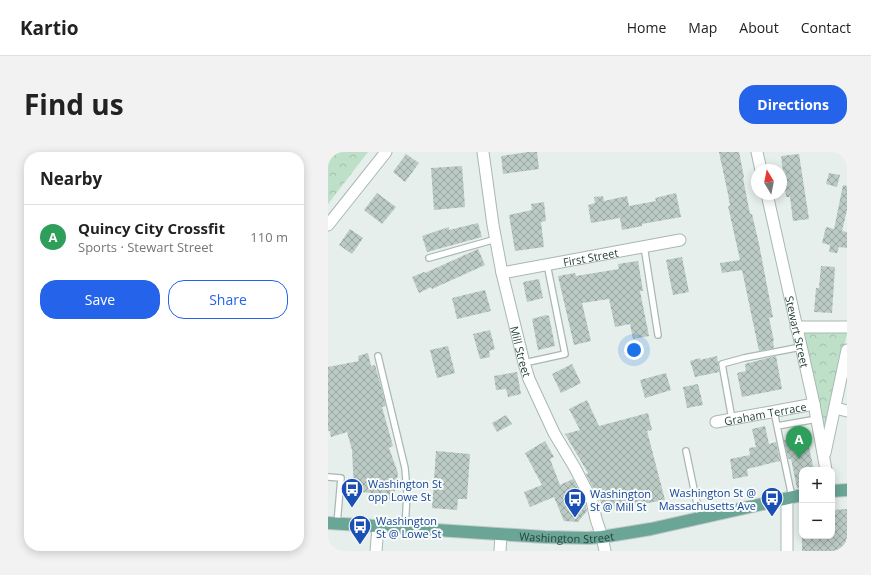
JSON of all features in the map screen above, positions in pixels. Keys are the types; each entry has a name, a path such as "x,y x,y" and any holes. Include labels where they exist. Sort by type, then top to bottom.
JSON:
{"main road":[{"path":"835,491 847,490"},
{"name":"Washington Street","path":"332,524 501,535 602,537 651,529 794,497"}],"street":[{"path":"328,225 386,152"},
{"name":"Mill Street","path":"483,152 502,273 524,363 554,433 575,468 592,501 605,551"},
{"path":"757,152 760,164"},
{"name":"Stewart Street","path":"768,200 814,404 826,467"},
{"name":"First Street","path":"502,273 680,240"},
{"path":"796,326 847,327"},
{"path":"824,457 847,350"},
{"name":"Graham Terrace","path":"716,422 814,404"},
{"path":"835,408 847,411"},
{"path":"787,551 794,497"},
{"path":"376,551 378,527"},
{"path":"500,551 501,535"}],"lane":[{"path":"429,258 496,239"},
{"path":"644,246 658,335"},
{"path":"524,363 565,354 547,264"},
{"path":"732,419 722,364 744,358 801,347"},
{"path":"378,356 405,468 407,492 405,529"},
{"path":"774,411 794,497"},
{"path":"777,426 817,419"},
{"path":"686,451 700,518"},
{"path":"328,477 341,478 332,524"}],"green space":[{"path":"328,152 368,152 328,204"},
{"path":"847,331 847,334 824,430 802,333"}],"building":[{"path":"537,152 539,169 503,174 501,156"},
{"path":"719,152 739,152 750,214 752,214 759,244 773,317 769,318 774,348 759,351 742,270 722,273 720,263 740,260 728,206 730,206"},
{"path":"406,154 419,163 405,182 393,172"},
{"path":"799,154 809,219 793,221 790,197 787,197 787,164 782,164 781,156"},
{"path":"462,166 465,207 434,210 431,168"},
{"path":"829,173 840,175 837,187 826,184"},
{"path":"843,185 847,186 847,210 842,231 847,232 847,248 839,247 837,253 829,252 830,245 822,243 826,227 834,229"},
{"path":"377,193 396,207 382,224 364,210"},
{"path":"676,193 681,217 642,224 642,226 622,230 620,218 591,223 588,205 595,203 594,197 603,196 604,201 627,196 629,206 656,201 655,198"},
{"path":"544,202 546,221 541,222 544,247 515,251 509,215 532,210 531,204"},
{"path":"478,223 482,237 427,252 422,236 449,227 449,230"},
{"path":"350,229 363,238 352,254 339,245"},
{"path":"478,249 485,265 432,289 431,287 419,293 412,277 424,272 425,273"},
{"path":"682,257 689,292 673,295 666,260"},
{"path":"638,261 643,291 640,291 649,336 633,339 630,324 615,327 609,299 582,303 591,341 574,345 558,276 575,273 576,276 619,269 618,264"},
{"path":"821,266 835,267 832,313 814,312 816,288 819,288"},
{"path":"539,279 543,298 527,302 523,282"},
{"path":"485,290 491,311 457,319 452,298"},
{"path":"546,315 549,316 555,346 538,350 532,319"},
{"path":"490,330 495,349 489,351 490,357 480,359 473,334"},
{"path":"448,346 455,373 437,378 430,350"},
{"path":"368,353 371,366 375,365 386,406 382,407 393,446 389,448 398,473 393,500 380,500 380,494 354,491 352,450 347,432 331,437 330,431 328,431 328,367 359,361 358,356"},
{"path":"717,356 719,372 695,377 690,361"},
{"path":"776,356 782,389 742,397 737,373 746,371 745,364"},
{"path":"572,364 581,383 561,393 552,374"},
{"path":"517,372 521,394 508,397 506,389 496,390 494,376"},
{"path":"666,373 671,390 645,398 640,380"},
{"path":"698,384 703,405 687,408 683,387"},
{"path":"587,400 599,426 648,413 652,430 647,431 665,500 604,511 599,497 598,498 586,474 588,473 565,434 580,430 569,409"},
{"path":"506,415 512,424 497,432 492,423"},
{"path":"765,426 769,444 776,442 780,461 747,469 748,476 733,479 730,459 750,455 749,448 756,447 752,429"},
{"path":"806,434 813,467 799,467 799,488 797,488 791,459 788,459 784,440 787,439 786,438"},
{"path":"545,441 554,457 550,459 560,485 573,479 585,503 587,511 578,522 564,521 554,497 530,507 524,492 542,485 525,453"},
{"path":"436,451 470,454 467,499 458,499 457,510 432,508"},
{"path":"847,509 847,551 802,551 802,539 835,539 835,510"}],"place":[{"name":"Quincy City Crossfit","path":"799,459"},
{"name":"Washington St opp Lowe St","path":"352,508"},
{"name":"Washington St @ Mill St","path":"575,518"},
{"name":"Washington St @ Massachusetts Ave","path":"772,518"},
{"name":"Washington St @ Lowe St","path":"360,546"}]}
